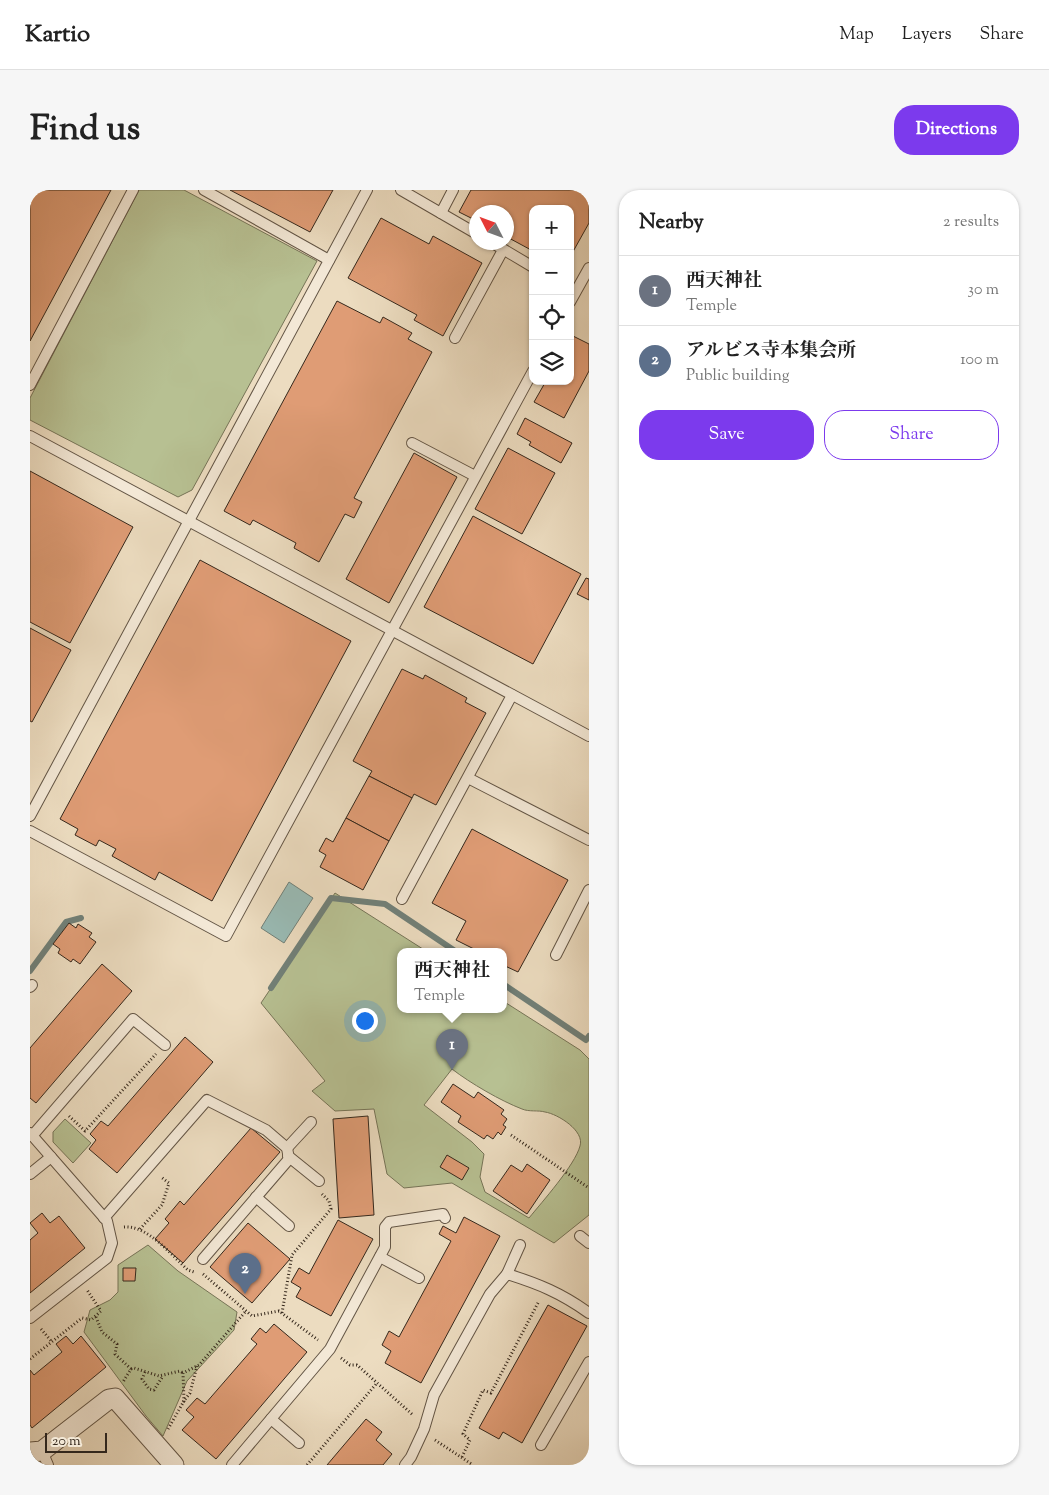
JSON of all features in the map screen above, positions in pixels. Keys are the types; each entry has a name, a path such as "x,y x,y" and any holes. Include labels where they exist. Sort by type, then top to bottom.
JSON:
{"street":[{"path":"40,1456 110,1399 115,1398 174,1465"}],"lane":[{"path":"30,385 133,190"},
{"path":"204,190 329,260"},
{"path":"30,816 367,190"},
{"path":"401,190 469,230"},
{"path":"441,213 454,190"},
{"path":"455,338 503,250 529,265"},
{"path":"574,289 589,268"},
{"path":"30,831 226,936 529,378"},
{"path":"30,436 392,628 589,736"},
{"path":"412,443 475,476"},
{"path":"402,899 512,695"},
{"path":"468,778 589,840"},
{"path":"556,955 589,890"},
{"path":"30,1318 107,1258 112,1243 109,1228 104,1218 31,1134 134,1019 164,1045"},
{"path":"104,1218 207,1100 266,1130 319,1181"},
{"path":"203,1259 289,1159 288,1152 311,1122"},
{"path":"30,1174 51,1157"},
{"path":"256,1197 289,1226"},
{"path":"236,1464 330,1349 386,1247 385,1227 389,1222 443,1214 444,1218"},
{"path":"580,1236 589,1242"},
{"path":"405,1465 412,1457 425,1426 434,1395 490,1294 507,1274 520,1245"},
{"path":"380,1257 420,1278"},
{"path":"507,1274 562,1294 589,1313"},
{"path":"541,1445 589,1362"},
{"path":"271,1419 299,1443"}],"path":[{"path":"58,1106 85,1131 164,1045"},
{"path":"511,1136 589,1188"},
{"path":"140,1230 162,1205 169,1183 149,1167"},
{"path":"282,1313 292,1255 331,1208 329,1201 319,1191 319,1181"},
{"path":"109,1228 134,1226 188,1270 206,1275 252,1316 279,1311 350,1365 357,1365 425,1426 435,1440 473,1465"},
{"path":"462,1457 470,1440 463,1434 483,1390 491,1393 546,1287"},
{"path":"30,1359 82,1318 91,1320 96,1317 101,1311 92,1295"},
{"path":"96,1317 102,1332 117,1344 115,1354 131,1369 134,1368 163,1376 180,1371 183,1373 197,1366 246,1311"},
{"path":"160,1450 172,1418 190,1393 197,1366"},
{"path":"115,1398 131,1369"},
{"path":"145,1372 142,1380 149,1389 154,1390 163,1376"},
{"path":"183,1373 183,1402"},
{"path":"307,1465 377,1383"}],"green space":[{"path":"139,190 184,190 317,261 192,490 178,497 30,420 30,398"},
{"path":"335,893 421,948 397,948 397,1013 507,1013 507,1004 580,1050 589,1059 589,1215 554,1243 452,1183 404,1188 387,1174 374,1109 335,1111 312,1091 325,1081 261,1003","holes":["452,1069 486,1091 525,1110 542,1111 557,1116 575,1129 580,1140 580,1146 572,1163 529,1218 485,1192 480,1177 484,1154 472,1142 424,1105"]},
{"path":"65,1119 91,1143 73,1163 53,1142 53,1132"},
{"path":"148,1245 178,1271 237,1312 234,1330 187,1381 163,1436 84,1332 90,1310 110,1300 118,1292 118,1265"}],"water":[{"path":"289,882 313,898 284,943 261,928"}],"building":[{"path":"30,190 111,190 30,341"},
{"path":"230,190 333,190 310,232"},
{"path":"471,190 589,190 589,223 574,250 574,205 529,205 529,249 514,241 514,205 469,205 469,217 459,212"},
{"path":"381,218 429,244 433,236 482,263 443,336 414,320 417,315 348,278"},
{"path":"337,301 380,323 383,317 412,333 408,339 432,352 354,498 362,502 354,518 345,514 319,562 294,548 296,543 253,520 250,525 224,511"},
{"path":"574,336 589,344 589,371 564,418 534,402 544,385 574,385"},
{"path":"525,418 572,443 561,463 529,445 531,442 517,434"},
{"path":"508,448 555,473 522,534 475,509"},
{"path":"414,453 457,477 389,603 346,579"},
{"path":"30,471 133,527 70,643 30,622"},
{"path":"473,516 581,574 533,664 424,607"},
{"path":"200,560 351,641 212,901 159,872 155,880 112,856 116,849 99,840 96,846 75,835 78,829 60,819"},
{"path":"586,578 589,579 589,600 577,594"},
{"path":"30,628 71,650 32,722 30,721"},
{"path":"402,669 423,679 425,675 467,698 465,702 486,713 436,805 414,794 412,798 369,776 372,771 353,761"},
{"path":"369,776 412,798 389,841 346,818"},
{"path":"346,818 389,841 363,890 320,867 326,855 319,851 326,838 333,842"},
{"path":"472,829 568,880 518,972 507,967 507,948 472,948 456,940 466,921 432,903"},
{"path":"69,923 76,928 78,924 92,933 89,937 96,942 80,964 73,959 71,962 58,953 60,949 53,944"},
{"path":"102,964 132,991 36,1103 30,1098 30,1048"},
{"path":"185,1037 213,1062 117,1173 89,1149 96,1140 90,1134 101,1121 108,1126"},
{"path":"453,1084 474,1098 478,1092 504,1110 501,1114 507,1119 503,1125 506,1127 501,1135 498,1132 493,1139 487,1135 484,1139 458,1122 461,1116 441,1102"},
{"path":"368,1116 374,1215 339,1218 333,1119"},
{"path":"251,1128 280,1152 183,1263 155,1239 169,1223 165,1219 180,1201 184,1205"},
{"path":"447,1155 469,1168 462,1180 440,1167"},
{"path":"527,1164 550,1180 527,1214 493,1191 511,1165 522,1172"},
{"path":"42,1213 50,1223 59,1216 85,1248 30,1293 30,1240 38,1233 30,1223"},
{"path":"464,1217 500,1236 421,1383 385,1363 391,1351 382,1345 389,1331 399,1337 451,1241 439,1234 443,1226 456,1233"},
{"path":"338,1220 373,1239 331,1316 296,1297 301,1288 291,1282 299,1268 309,1274"},
{"path":"248,1223 290,1259 252,1303 210,1267"},
{"path":"123,1268 136,1268 135,1281 123,1281"},
{"path":"548,1305 587,1326 522,1443 503,1432 499,1439 479,1428"},
{"path":"274,1324 307,1352 216,1459 182,1430 194,1417 186,1410 197,1398 205,1404 257,1344 251,1339 260,1328 266,1333"},
{"path":"66,1336 73,1344 81,1336 106,1367 32,1428 30,1425 30,1370 34,1375 62,1352 56,1344"},
{"path":"366,1419 382,1432 376,1440 392,1454 383,1465 327,1465"}],"waterway":[{"path":"271,988 331,898 385,904 451,948"},
{"path":"30,971 66,922 81,918"},
{"path":"507,987 586,1040 589,1036"}],"place":[{"name":"西天神社","path":"452,1070"},
{"name":"アルビス寺本集会所","path":"245,1294"}]}
